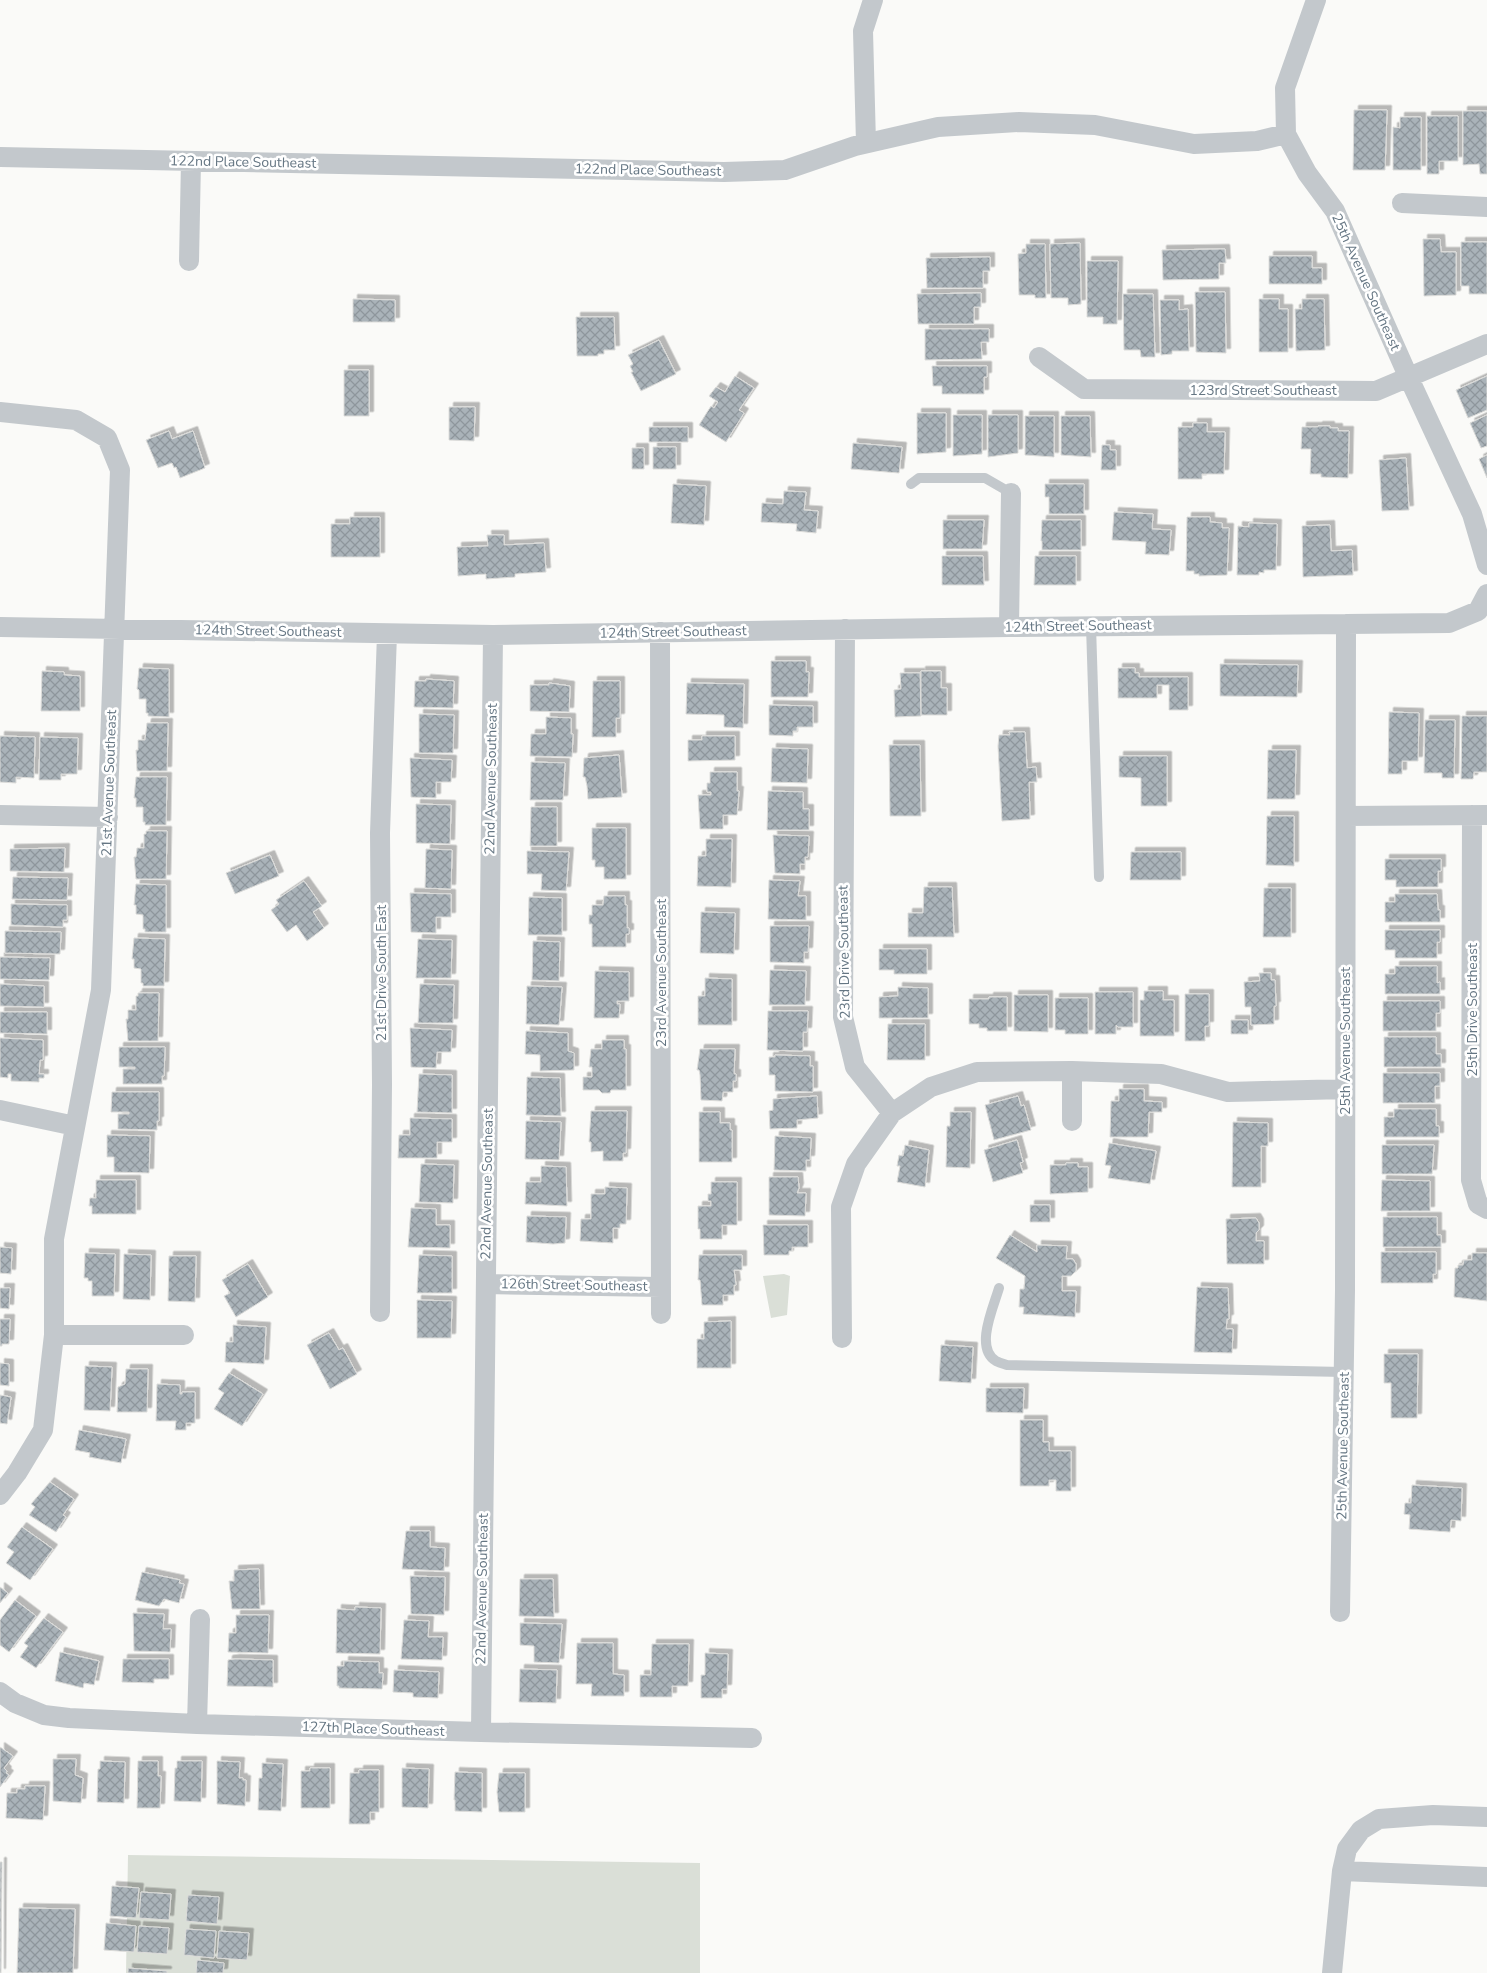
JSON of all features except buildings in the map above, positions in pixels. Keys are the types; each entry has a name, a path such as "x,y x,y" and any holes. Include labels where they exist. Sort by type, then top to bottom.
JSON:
{"street":[{"path":"866,143 863,31 872,0"},
{"name":"25th Avenue Southeast","path":"1316,0 1284,88 1286,134 1307,173 1336,211 1408,376 1472,514 1487,565"},
{"name":"122nd Place Southeast","path":"0,157 724,172 785,170 866,143 938,127 1019,122 1095,125 1194,144 1256,141 1286,134"},
{"path":"189,261 191,161"},
{"path":"1402,203 1487,207"},
{"name":"123rd Street Southeast","path":"1039,357 1084,389 1376,391 1487,344"},
{"name":"21st Avenue Southeast","path":"0,412 76,420 107,438 120,470 101,990 54,1239 54,1335 43,1430 17,1473 0,1496"},
{"path":"1010,627 1011,493"},
{"path":"1346,624 1449,623 1478,611 1487,594"},
{"name":"25th Avenue Southeast","path":"1340,1612 1344,1372 1346,624"},
{"name":"124th Street Southeast","path":"0,627 493,635 1346,624"},
{"name":"23rd Drive Southeast","path":"845,629 843,1017 855,1067 892,1113"},
{"name":"23rd Avenue Southeast","path":"660,632 661,1314"},
{"name":"21st Drive South East","path":"380,1312 382,1084 380,833 388,634"},
{"name":"22nd Avenue Southeast","path":"481,1732 493,635"},
{"path":"0,815 108,817"},
{"path":"1346,816 1480,815"},
{"name":"25th Drive Southeast","path":"1480,815 1472,1180 1483,1206"},
{"path":"1072,1071 1072,1121"},
{"path":"842,1338 841,1207 856,1164 892,1113 930,1087 977,1072 1072,1071 1161,1074 1228,1092 1345,1089"},
{"path":"0,1110 75,1126"},
{"name":"126th Street Southeast","path":"486,1284 661,1287"},
{"path":"54,1335 184,1335"},
{"path":"197,1724 200,1619"},
{"name":"127th Place Southeast","path":"0,1692 15,1703 44,1715 68,1718 197,1724 752,1738"},
{"path":"1332,1973 1342,1871 1347,1849 1361,1830 1379,1819 1433,1814 1487,1817"},
{"path":"1342,1871 1487,1877"}],"lane":[{"path":"911,484 919,478 985,478 1011,493"},
{"path":"1092,626 1098,877"},
{"path":"999,1288 986,1329 986,1345 989,1354 996,1361 1008,1365 1344,1372"}],"shaded area":[{"path":"784,1274 790,1276 787,1315 771,1318 763,1276"},
{"path":"128,1855 700,1863 700,1973 126,1973"}]}
